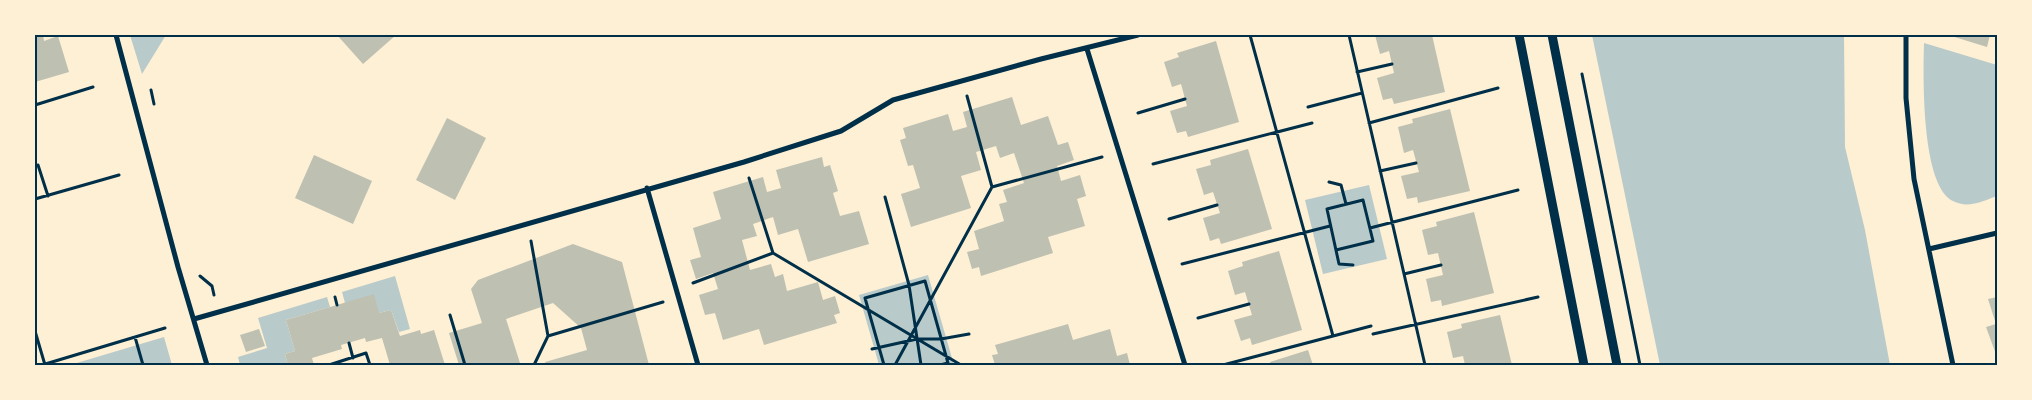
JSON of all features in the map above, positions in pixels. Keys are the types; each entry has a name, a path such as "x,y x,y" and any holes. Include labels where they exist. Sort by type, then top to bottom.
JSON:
{"street":[{"path":"116,35 208,365"},
{"path":"194,319 647,188 744,162 841,131 893,100 1040,59 1138,35"},
{"path":"1520,35 1584,365"},
{"path":"1552,35 1618,365"},
{"path":"1906,35 1909,138 1914,179 1952,365"},
{"path":"1087,49 1185,365"},
{"path":"647,188 698,365"},
{"path":"1929,249 1997,233"}],"path":[{"path":"1250,35 1333,336"},
{"path":"1349,35 1425,365"},
{"path":"1357,72 1392,64"},
{"path":"1580,64 1640,365"},
{"path":"895,365 992,187 962,80"},
{"path":"35,105 93,87"},
{"path":"1369,123 1498,88"},
{"path":"1308,107 1362,93"},
{"path":"1138,113 1185,99"},
{"path":"1153,164 1312,123"},
{"path":"992,187 1120,152"},
{"path":"744,162 773,253 961,365"},
{"path":"1380,171 1416,163"},
{"path":"38,165 48,196"},
{"path":"35,199 119,175"},
{"path":"1329,182 1341,185 1346,204"},
{"path":"78,187 80,192"},
{"path":"1370,228 1518,190"},
{"path":"884,197 909,285 921,365"},
{"path":"1336,250 1373,241 1363,200 1327,209 1339,264 1353,265"},
{"path":"1169,219 1217,205"},
{"path":"528,222 548,336 534,365"},
{"path":"1182,264 1330,226"},
{"path":"676,289 773,253"},
{"path":"1404,274 1441,266"},
{"path":"884,365 865,298 925,281 948,363 940,365"},
{"path":"548,336 678,297"},
{"path":"1373,334 1538,297"},
{"path":"1198,318 1249,304"},
{"path":"450,315 465,365"},
{"path":"1223,365 1371,326"},
{"path":"35,331 44,365 165,328"},
{"path":"872,349 917,339 969,334"},
{"path":"135,337 143,365"},
{"path":"349,343 353,358"},
{"path":"328,365 366,354 370,365"}],"shaded area":[{"path":"130,35 166,35 142,74"},
{"path":"1592,35 1844,35 1845,147 1865,230 1890,365 1660,365"},
{"path":"1924,43 1997,65 1997,196 1975,203 1964,204 1953,201 1943,191 1935,174 1929,153 1924,103"},
{"path":"1369,185 1387,259 1323,274 1305,200"},
{"path":"928,275 954,365 879,365 859,295"},
{"path":"395,276 410,329 399,332 391,310 379,313 345,303 342,292"},
{"path":"327,297 330,307 286,320 295,351 285,354 288,365 240,365 238,357 267,348 258,318"},
{"path":"164,337 172,365 70,365"}],"building":[{"path":"35,35 43,35 44,41 58,36 69,72 35,82"},
{"path":"337,35 396,35 363,64"},
{"path":"1375,35 1432,35 1445,92 1394,104 1392,98 1383,100 1377,78 1394,73 1389,51 1380,54"},
{"path":"1948,35 1990,35 1987,47"},
{"path":"1216,41 1239,122 1188,137 1186,131 1177,133 1170,111 1187,106 1181,84 1172,87 1164,62 1179,57 1177,53"},
{"path":"1012,97 1021,125 1048,116 1058,145 1068,142 1074,160 1057,166 1061,181 1080,175 1086,196 1077,199 1085,226 1048,237 1053,253 981,276 979,267 972,269 967,252 979,249 974,231 1004,221 999,204 1007,202 1003,190 1024,183 1014,153 1000,158 996,146 976,152 981,170 961,176 971,208 911,227 901,194 920,188 913,165 908,166 900,140 906,138 903,128 948,114 953,131 967,127 963,112"},
{"path":"1450,109 1470,191 1418,203 1417,197 1407,199 1401,176 1419,172 1413,150 1404,153 1398,127 1413,123 1412,119"},
{"path":"447,118 486,138 455,200 416,180"},
{"path":"1248,149 1272,229 1221,244 1219,238 1210,241 1203,218 1220,213 1213,192 1204,195 1196,169 1211,165 1210,160"},
{"path":"314,155 372,181 353,224 295,198"},
{"path":"822,157 824,167 830,165 838,191 833,193 840,216 859,211 869,244 808,262 798,229 778,235 773,217 753,224 757,236 742,240 750,270 771,264 775,277 783,274 787,291 818,282 823,300 835,296 840,313 834,315 837,323 764,345 759,329 723,340 715,313 705,315 699,295 718,289 713,273 696,279 690,260 701,257 693,228 721,219 713,192 763,177 767,192 781,188 776,170"},
{"path":"1474,212 1494,293 1442,306 1441,300 1431,302 1426,279 1443,275 1438,253 1428,255 1422,230 1437,226 1436,222"},
{"path":"573,244 622,262 649,365 546,365 545,362 587,350 581,328 553,303 506,319 520,363 459,365 449,333 482,323 471,289 478,280"},
{"path":"1279,251 1302,330 1252,345 1250,338 1241,341 1234,320 1252,315 1245,292 1235,295 1228,271 1243,266 1242,262"},
{"path":"374,294 379,313 391,310 400,336 420,330 421,334 434,330 445,365 390,365 382,338 366,342 365,338 341,345 342,349 312,358 314,365 288,365 285,354 295,351 286,320"},
{"path":"1997,297 1997,357 1986,327 1996,324 1988,299"},
{"path":"1500,315 1512,365 1465,365 1463,356 1453,358 1447,332 1462,328 1461,324"},
{"path":"1068,324 1073,340 1110,329 1117,356 1127,353 1130,365 995,365 992,355 998,354 995,345"},
{"path":"259,329 265,346 246,352 240,335"},
{"path":"1308,350 1313,365 1271,365 1270,362"}]}
